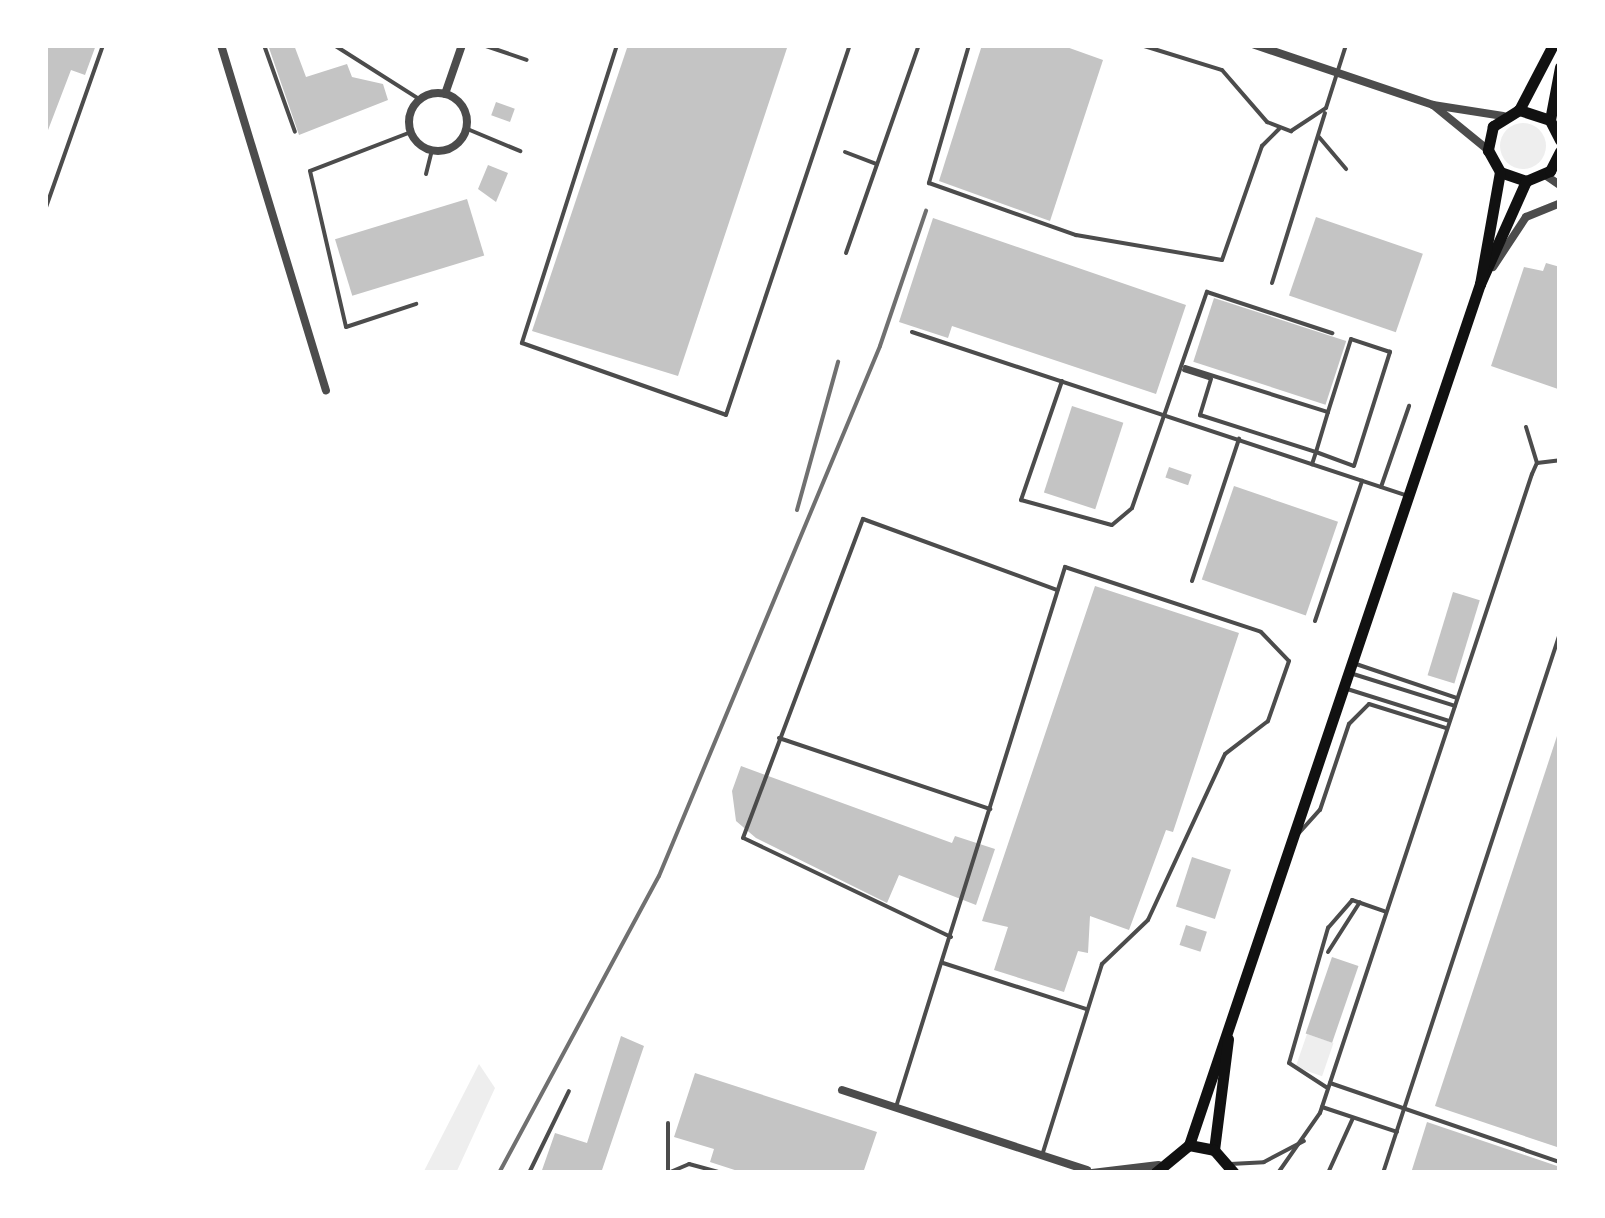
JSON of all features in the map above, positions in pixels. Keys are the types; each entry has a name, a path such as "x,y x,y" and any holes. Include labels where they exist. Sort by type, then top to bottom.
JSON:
{"main road":[{"path":"1519,110 1553,45"},
{"path":"1560,66 1550,120 1560,140"},
{"path":"1157,1169 1189,1146 1480,284 1500,172 1488,150 1503,116 1519,110 1550,120"},
{"path":"1500,172 1526,182 1545,175 1560,153"},
{"path":"1480,284 1493,267 1526,182"},
{"path":"1214,1150 1228,1039"},
{"path":"1189,1146 1214,1150 1232,1168"}],"street":[{"path":"221,45 326,390"},
{"path":"445,94 461,45"},
{"path":"1254,45 1433,105 1503,116"},
{"path":"445,94 461,104 465,128 452,147 432,150 411,132 419,100 445,94"},
{"path":"1433,105 1488,150"},
{"path":"1545,175 1560,184"},
{"path":"1493,267 1526,217 1560,203"},
{"path":"842,1090 1090,1171 1157,1169"}],"lane":[{"path":"45,210 103,45"},
{"path":"264,45 294,132"},
{"path":"334,45 419,100"},
{"path":"482,45 527,60"},
{"path":"618,45 522,343 726,415 850,45"},
{"path":"846,252 919,45"},
{"path":"969,45 929,184 1076,235 1222,260 1262,146 1279,129 1305,128 1326,108"},
{"path":"1141,45 1231,75 1279,129"},
{"path":"1272,283 1346,45"},
{"path":"465,128 520,151"},
{"path":"411,132 310,172 346,326 416,304"},
{"path":"1319,136 1346,169"},
{"path":"426,174 432,150"},
{"path":"845,152 877,164"},
{"path":"1062,382 1020,500 1100,525 1121,521 1167,416 1207,292 1332,334"},
{"path":"912,332 1410,497"},
{"path":"1182,368 1212,379 1200,415 1316,452 1354,466 1390,352 1352,339 1328,412 1316,452 1312,464"},
{"path":"1182,368 1328,412"},
{"path":"1381,487 1408,406"},
{"path":"1278,1173 1308,1138 1322,1107 1384,911 1537,464 1526,427"},
{"path":"1192,582 1239,440"},
{"path":"1537,464 1560,460"},
{"path":"1315,621 1362,481"},
{"path":"951,937 744,838 862,519 1057,590"},
{"path":"896,1107 1064,566 1261,632 1288,661 1268,721 1225,754 1174,875 1148,920 1102,964 1042,1155"},
{"path":"1383,1173 1560,633"},
{"path":"1352,668 1457,698"},
{"path":"1352,668 1455,706"},
{"path":"1344,688 1449,721"},
{"path":"1296,836 1320,810 1349,724 1369,704 1447,728"},
{"path":"779,738 990,809"},
{"path":"1384,911 1360,902 1339,906 1289,1063 1329,1086 1560,1162"},
{"path":"1327,953 1360,902"},
{"path":"943,963 1087,1009"},
{"path":"530,1173 570,1091"},
{"path":"1322,1107 1397,1132"},
{"path":"1328,1173 1353,1118"},
{"path":"668,1123 668,1173 690,1164 722,1173"},
{"path":"1232,1168 1264,1162 1308,1138"}],"shaded area":[{"path":"1523,123 1539,130 1546,146 1539,162 1523,169 1507,162 1500,146 1507,130"},
{"path":"1307,1034 1333,1043 1322,1076 1296,1067"},
{"path":"479,1064 495,1088 456,1173 423,1173"}],"building":[{"path":"45,45 96,45 85,75 71,70 45,138"},
{"path":"268,45 294,45 306,77 347,64 352,77 383,84 388,100 299,135"},
{"path":"628,45 788,45 678,376 532,331"},
{"path":"982,45 1061,45 1103,60 1050,221 939,181"},
{"path":"496,102 515,109 510,122 491,115"},
{"path":"488,165 508,173 496,202 478,189"},
{"path":"467,199 484,255 352,296 335,239"},
{"path":"1316,217 1423,254 1396,332 1289,295"},
{"path":"933,218 1186,305 1156,394 952,326 948,338 899,322"},
{"path":"1546,263 1560,267 1560,406 1558,389 1491,366 1524,267 1543,271"},
{"path":"1214,298 1346,341 1325,405 1193,362"},
{"path":"1072,406 1123,423 1095,509 1044,493"},
{"path":"1169,467 1192,475 1188,485 1165,477"},
{"path":"1234,486 1338,522 1306,615 1202,580"},
{"path":"1095,586 1239,633 1173,832 1166,830 1129,930 1090,916 1088,953 1078,951 1064,992 994,970 1008,927 982,921"},
{"path":"1453,592 1480,600 1454,683 1428,675"},
{"path":"1560,727 1560,1148 1435,1106"},
{"path":"741,766 952,843 955,836 995,849 976,905 899,875 887,903 756,838 736,821 732,791"},
{"path":"1192,857 1231,870 1215,919 1176,906"},
{"path":"1186,925 1207,932 1200,952 1180,945"},
{"path":"1332,957 1358,966 1332,1043 1306,1034"},
{"path":"621,1036 644,1046 601,1173 541,1173 555,1133 587,1143"},
{"path":"695,1073 877,1132 863,1173 744,1173 710,1162 714,1149 674,1137"},
{"path":"1427,1122 1560,1167 1560,1173 1411,1173"}],"railway":[{"path":"499,1173 659,876 880,346 926,211"},
{"path":"797,510 838,362"}]}
